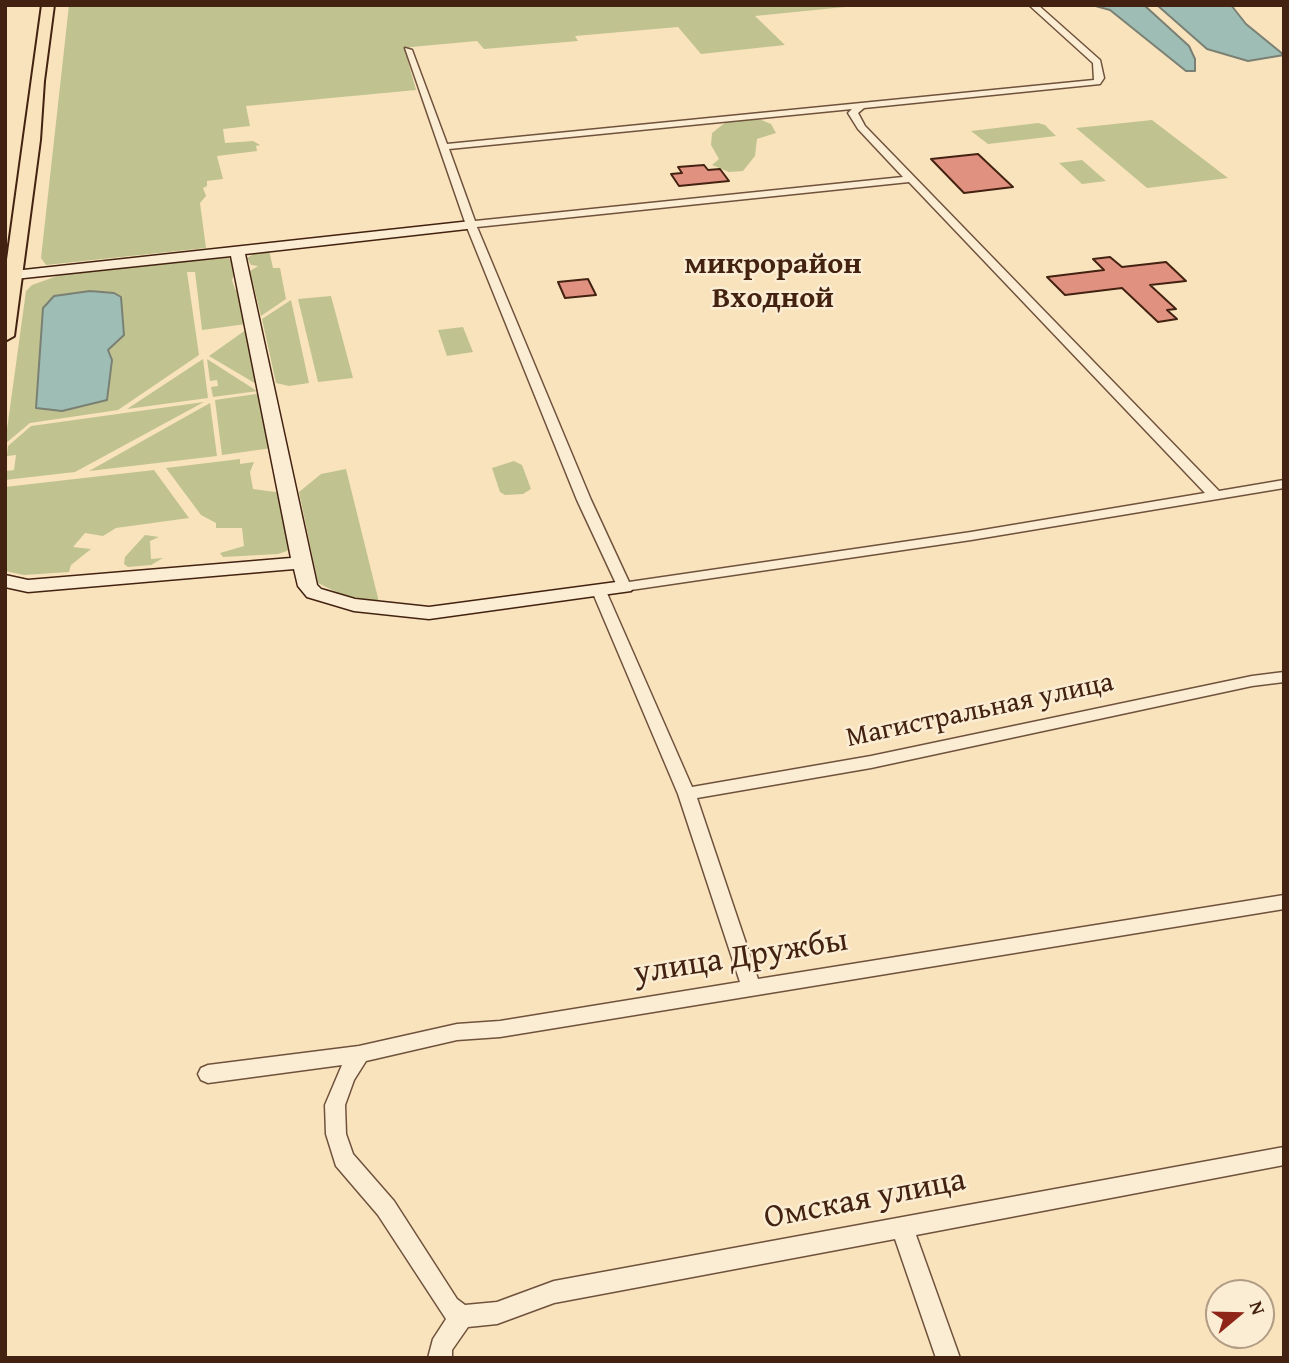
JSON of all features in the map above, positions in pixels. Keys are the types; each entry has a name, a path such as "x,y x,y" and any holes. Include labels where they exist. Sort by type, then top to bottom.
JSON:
{"main road":[{"path":"5,228 38,5"},
{"path":"5,336 48,5"}],"street":[{"path":"444,147 1097,82 1100,78 1097,62 1033,5"},
{"path":"408,50 471,225 584,500 624,587"},
{"path":"862,105 853,113 862,127 1215,495"},
{"path":"821,109 862,127"},
{"path":"16,257 31,268 65,270 912,179"},
{"path":"237,251 302,563 308,586 324,597 408,613 429,613 599,591 971,536 1284,484"},
{"path":"10,282 30,281 65,270"},
{"path":"5,595 28,586 302,563"},
{"path":"5,581 28,586"},
{"path":"599,591 687,794 751,988"},
{"name":"Магистральная улица","path":"687,794 870,762 1252,681 1284,677"},
{"name":"улица Дружбы","path":"208,1074 359,1054 457,1032 500,1029 1284,902"},
{"path":"359,1054 345,1078 335,1105 336,1134 344,1159 386,1208 449,1307 461,1317 441,1347 440,1358"},
{"name":"Омская улица","path":"461,1317 498,1314 554,1292 1284,1156"},
{"path":"902,1226 948,1358"}],"green space":[{"path":"69,5 865,5 755,16 785,45 701,54 678,27 575,36 578,41 484,49 477,41 411,47 406,49 406,54 416,90 246,106 250,126 223,129 225,143 253,141 260,145 256,146 257,151 217,156 223,179 207,181 207,186 203,188 206,196 200,203 206,248 46,265 41,258"},
{"path":"754,117 771,124 776,133 757,139 755,156 743,171 729,172 712,165 719,159 711,145 712,133 726,122"},
{"path":"1152,120 1228,178 1147,188 1076,128"},
{"path":"1038,123 1045,125 1056,136 988,144 971,131"},
{"path":"1082,160 1106,181 1082,184 1059,163"},
{"path":"260,250 269,250 273,268 280,268 286,299 261,316 250,271 258,266 251,265 247,258"},
{"path":"213,256 228,257 237,268 232,280 241,295 246,324 202,330 195,272 187,272 199,355 118,410 30,423 5,444 26,291 32,285 60,275"},
{"path":"331,296 353,378 318,382 298,299"},
{"path":"291,300 309,383 289,386 276,383 262,319"},
{"path":"250,327 263,388 209,356"},
{"path":"463,327 473,352 447,356 438,330"},
{"path":"203,359 208,398 127,409"},
{"path":"207,359 258,391 213,397 211,387 218,386 217,380 210,381"},
{"path":"263,393 272,448 222,455 215,400"},
{"path":"204,402 75,472 5,480 6,471 14,470 16,455 7,456 8,446 31,426"},
{"path":"210,403 217,456 89,471"},
{"path":"240,459 240,464 254,462 250,472 253,489 283,493 292,544 287,551 278,554 223,557 220,553 244,546 242,528 216,528 216,523 201,515 166,468"},
{"path":"514,461 522,465 531,489 523,494 505,495 500,492 492,468"},
{"path":"346,469 379,602 342,595 318,583 299,492 321,474"},
{"path":"154,470 189,518 116,528 103,536 85,533 73,547 91,549 71,565 69,572 24,575 5,571 5,487"},
{"path":"145,535 159,537 150,541 151,559 163,558 151,565 128,567 124,564 125,557"}],"water":[{"path":"1092,5 1144,5 1189,46 1195,59 1195,71 1186,71 1110,10"},
{"path":"1157,5 1231,5 1246,24 1284,55 1248,61 1207,49"},
{"path":"90,291 114,293 121,297 124,335 108,350 112,360 107,400 62,411 36,408 43,308 54,296"}],"building":[{"path":"978,154 1013,187 964,193 931,159"},
{"path":"704,165 708,170 720,169 729,181 679,186 671,174 682,173 678,167"},
{"path":"1110,257 1122,267 1166,262 1186,281 1150,285 1176,309 1167,310 1177,319 1158,322 1122,288 1065,295 1047,277 1104,270 1093,259"},
{"path":"588,279 596,295 565,298 558,282"}],"district":[{"name":"микрорайон Входной","path":"773,282"}]}
